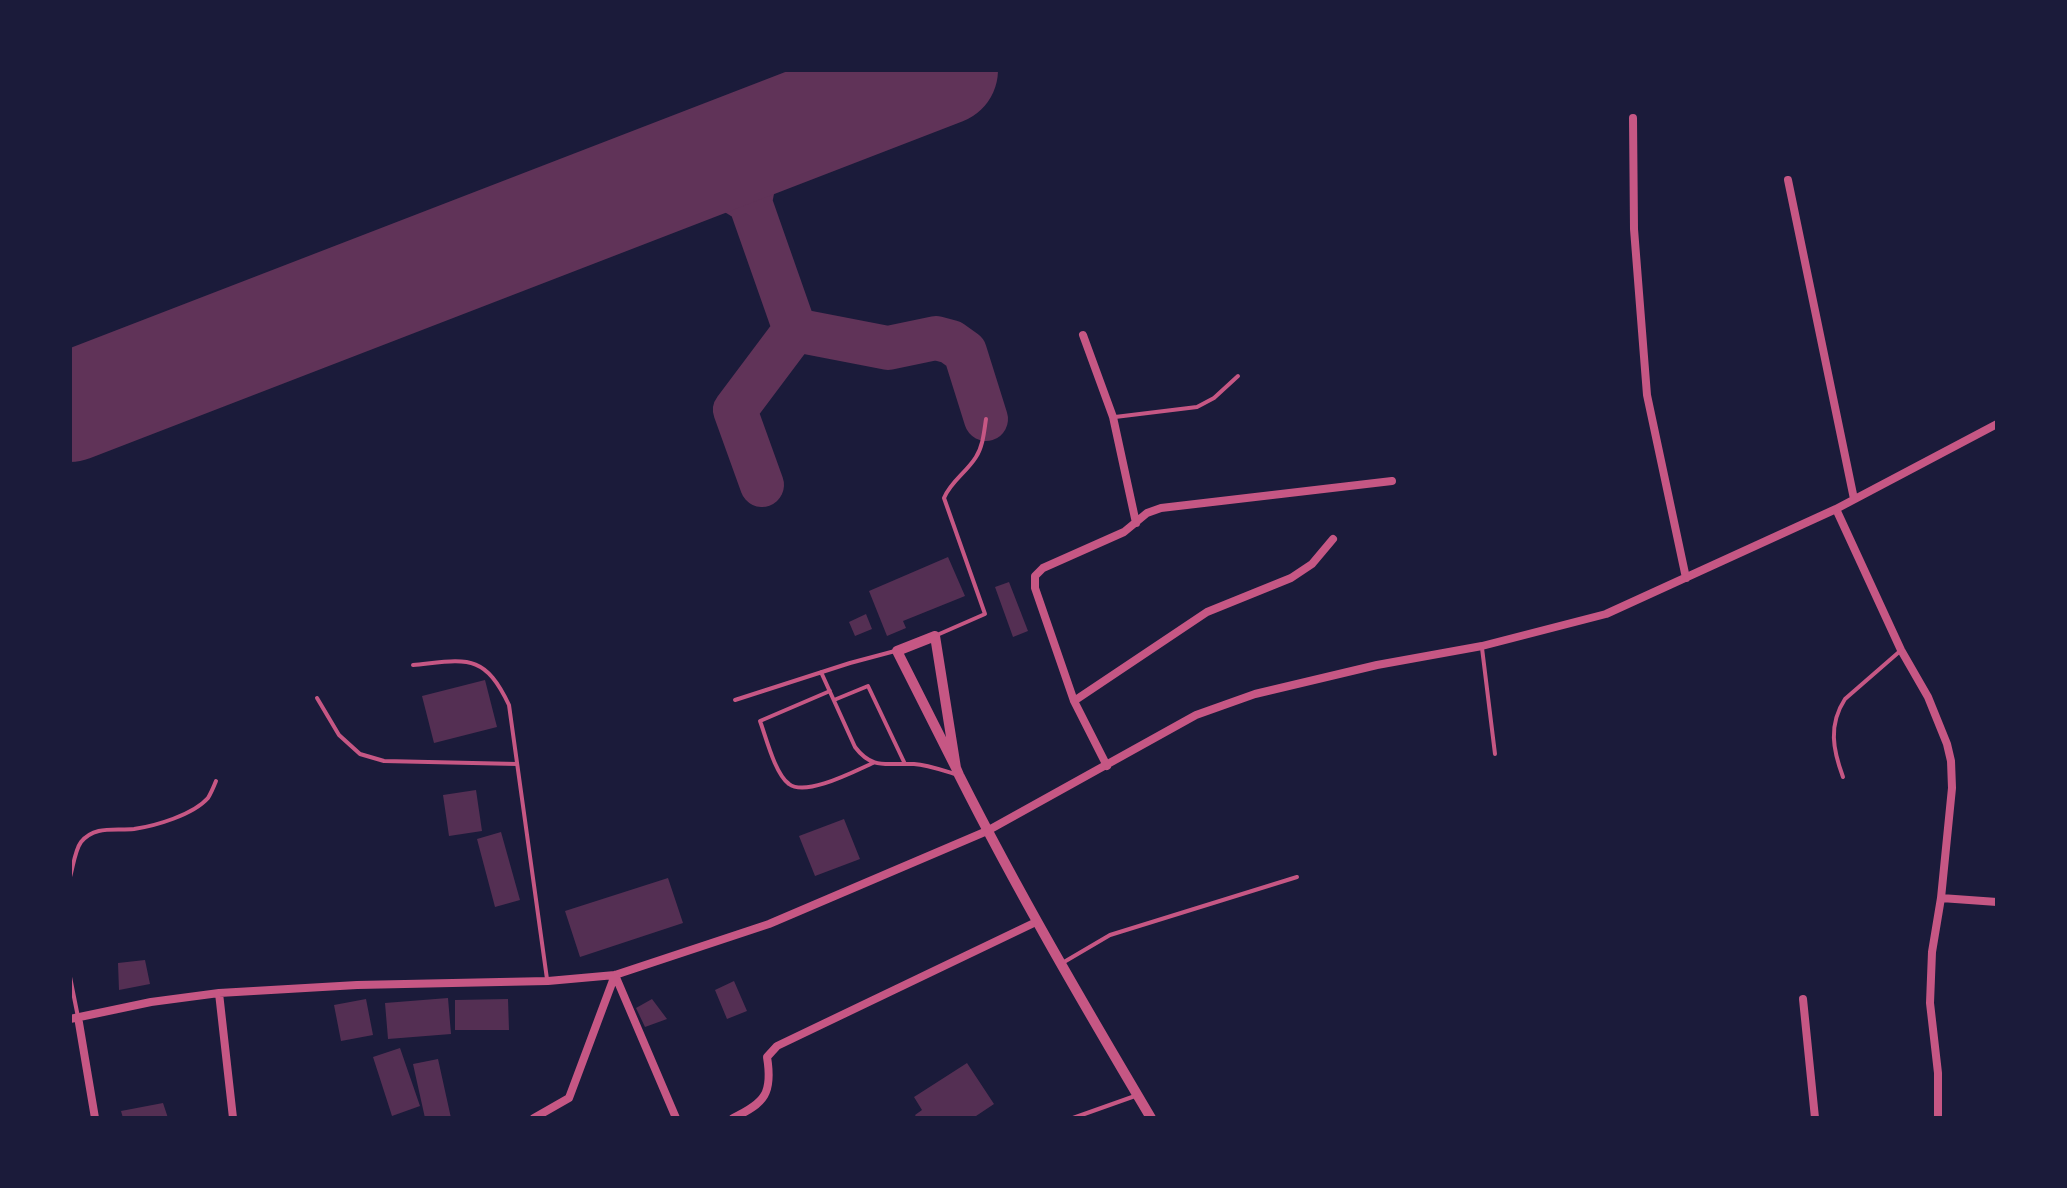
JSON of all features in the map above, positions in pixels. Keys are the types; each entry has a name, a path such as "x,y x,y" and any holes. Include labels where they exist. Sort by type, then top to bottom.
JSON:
{"street":[{"path":"1633,118 1634,229 1647,395 1686,578"},
{"path":"1788,180 1854,499"},
{"path":"1083,335 1113,417 1136,523"},
{"path":"95,1118 74,1018 151,1002 219,993 357,985 548,981 615,975 769,924 987,831 1196,715 1255,694 1377,665 1482,646 1606,614 1836,509 1997,424"},
{"path":"1107,766 1074,701 1035,588 1035,576 1043,568 1124,532 1147,513 1161,508 1392,481"},
{"path":"1836,509 1901,650 1932,706 1951,761 1952,788 1932,952 1930,1003 1938,1073 1938,1118"},
{"path":"1074,701 1207,612 1291,578 1312,564 1333,539"},
{"path":"957,772 935,636 897,651 957,772 987,831 1036,922 1151,1118"},
{"path":"1941,898 1997,902"},
{"path":"733,1118 754,1108 766,1094 771,1080 767,1057 777,1046 1036,922"},
{"path":"534,1118 569,1098 615,975"},
{"path":"615,975 676,1118"},
{"path":"219,993 233,1118"},
{"path":"1803,999 1815,1118"}],"lane":[{"path":"1113,417 1197,407 1214,398 1238,376"},
{"path":"935,636 985,614 944,498 953,481 975,458 982,443 986,419"},
{"path":"1482,646 1495,754"},
{"path":"1843,777 1835,755 1833,733 1838,709 1845,699 1901,650"},
{"path":"735,700 897,651"},
{"path":"413,665 456,661 480,665 497,680 509,705 548,981"},
{"path":"821,672 855,747 873,763"},
{"path":"834,700 868,686 905,764"},
{"path":"830,691 760,721 780,773 787,783 796,788 808,788 873,763 905,764 957,772"},
{"path":"317,698 339,735 360,754 384,761 517,764"},
{"path":"70,877 80,843 90,834 103,829 131,829 157,824 181,816 207,799 216,781"},
{"path":"1060,964 1110,935 1297,877"},
{"path":"70,977 74,1018"},
{"path":"1073,1118 1137,1095"}],"building":[{"path":"948,557 965,596 903,621 906,628 887,636 869,591"},
{"path":"1009,582 1028,631 1013,637 995,587"},
{"path":"866,614 872,629 855,636 849,622"},
{"path":"485,680 497,727 434,743 422,696"},
{"path":"476,790 482,831 449,836 443,795"},
{"path":"844,819 860,859 815,876 799,836"},
{"path":"501,832 520,900 495,907 477,839"},
{"path":"668,878 683,923 580,957 565,911"},
{"path":"145,960 150,984 119,990 118,963"},
{"path":"734,981 747,1011 727,1019 715,990"},
{"path":"448,998 451,1034 388,1039 385,1003"},
{"path":"366,999 373,1035 341,1041 334,1005"},
{"path":"508,999 509,1030 455,1030 455,1000"},
{"path":"652,999 667,1019 645,1027 636,1008"},
{"path":"400,1048 420,1106 392,1116 373,1057"},
{"path":"438,1059 451,1118 425,1118 413,1064"},
{"path":"967,1063 994,1104 973,1118 917,1118 915,1115 922,1110 914,1097"},
{"path":"163,1103 168,1118 123,1118 121,1111"}],"taxiway":[{"path":"778,134 756,171 750,202 795,330"},
{"path":"660,180 707,181 750,202"},
{"path":"795,330 888,348 936,338 951,342 965,352 986,419"},
{"path":"762,485 735,410 795,330"}],"runway":[{"path":"70,407 943,70"}]}
